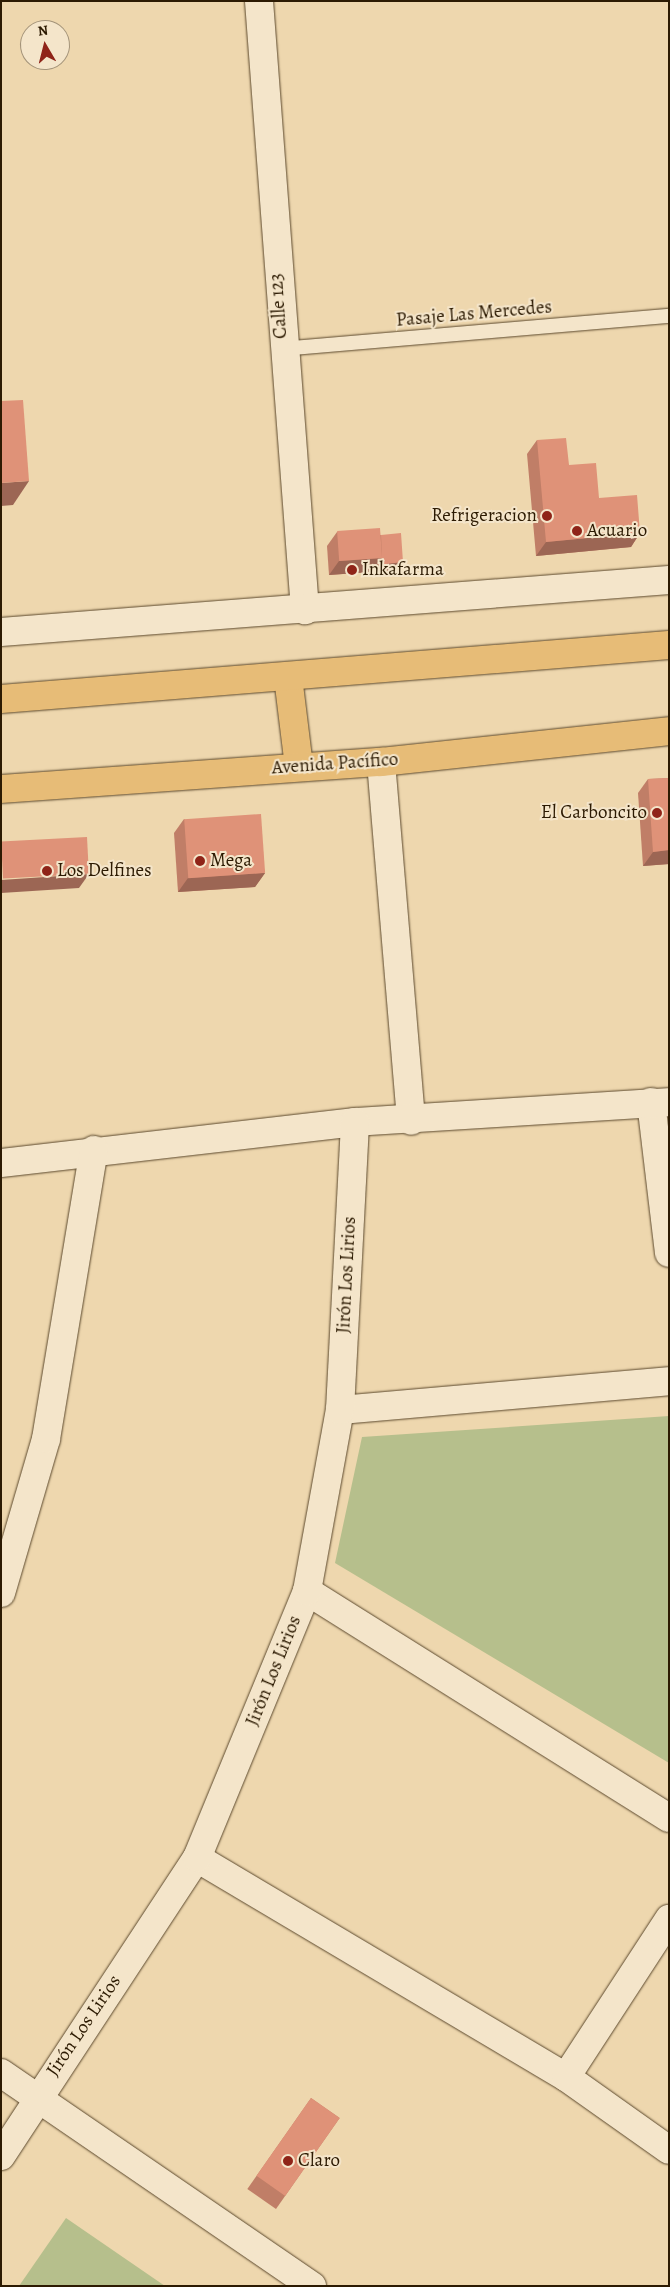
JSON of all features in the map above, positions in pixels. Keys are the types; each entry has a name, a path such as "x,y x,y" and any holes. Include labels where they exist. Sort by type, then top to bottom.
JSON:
{"main road":[{"path":"1,699 669,645"},
{"path":"288,677 299,766"},
{"name":"Avenida Pacífico","path":"1,790 299,766 381,762 669,731"}],"street":[{"name":"Calle 123","path":"259,1 282,349 305,610"},
{"path":"1,632 305,610 669,580"},
{"path":"381,762 411,1121"},
{"path":"1,1163 94,1150 355,1122 411,1121 660,1102 669,1253"},
{"name":"Jirón Los Lirios","path":"1,2156 36,2097 197,1858 307,1591 340,1410 355,1122"},
{"path":"1,1593 46,1439 94,1150"},
{"path":"340,1410 669,1381"},
{"path":"307,1591 669,1818"},
{"path":"197,1858 566,2077 669,2150"},
{"path":"566,2077 669,1919"},
{"path":"1,2073 312,2286"}],"lane":[{"name":"Pasaje Las Mercedes","path":"282,349 669,316"}],"green space":[{"path":"669,1416 669,1763 335,1563 362,1437"},
{"path":"66,2218 165,2286 19,2286"}],"building":[{"path":"23,400 29,481 1,483 1,401"},
{"path":"566,438 569,465 596,463 599,498 637,495 640,533 546,542 537,440"},
{"path":"380,528 382,558 339,561 337,531"},
{"path":"401,533 403,562 378,565 382,558 381,535"},
{"path":"669,778 669,850 653,852 648,779"},
{"path":"261,814 265,873 188,878 184,819"},
{"path":"87,837 89,874 3,878 1,842"},
{"name":"Claro","path":"311,2098 340,2118 285,2196 257,2176"}],"place":[{"name":"Refrigeracion","path":"547,516"},
{"name":"Acuario","path":"577,531"},
{"name":"Inkafarma","path":"352,570"},
{"name":"El Carboncito","path":"657,813"},
{"name":"Mega","path":"200,861"},
{"name":"Los Delfines","path":"47,871"},
{"name":"Claro","path":"288,2161"}]}
